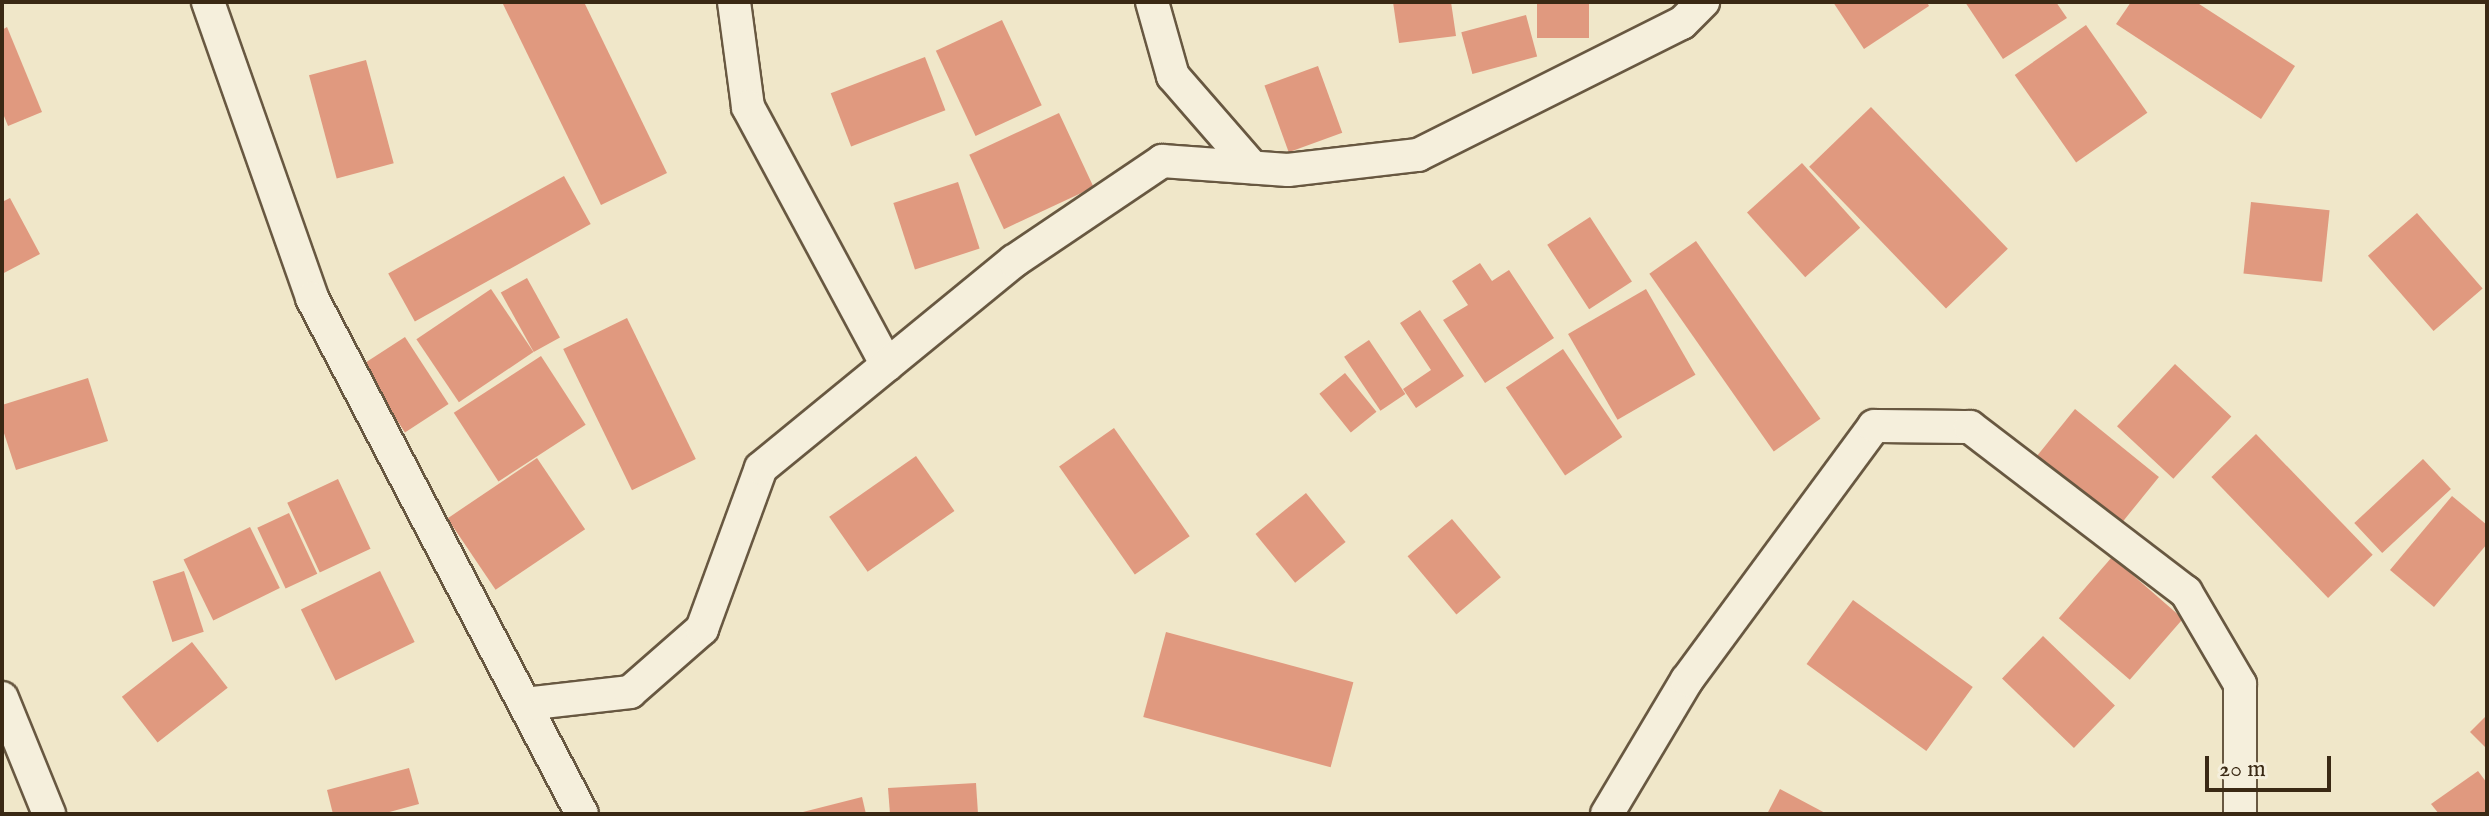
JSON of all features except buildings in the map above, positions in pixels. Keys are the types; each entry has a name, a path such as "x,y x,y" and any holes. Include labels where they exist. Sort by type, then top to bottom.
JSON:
{"street":[{"path":"208,2 312,298 582,814"},
{"path":"734,2 748,107 887,365"},
{"path":"1152,2 1173,76 1252,167"},
{"path":"525,704 630,692 702,629 761,468 1014,261 1162,161 1288,170 1418,155 1682,23 1703,2"},
{"path":"1607,814 1687,680 1874,426 1970,427 2186,592 2240,684 2240,814"},
{"path":"2,698 49,814"}]}
